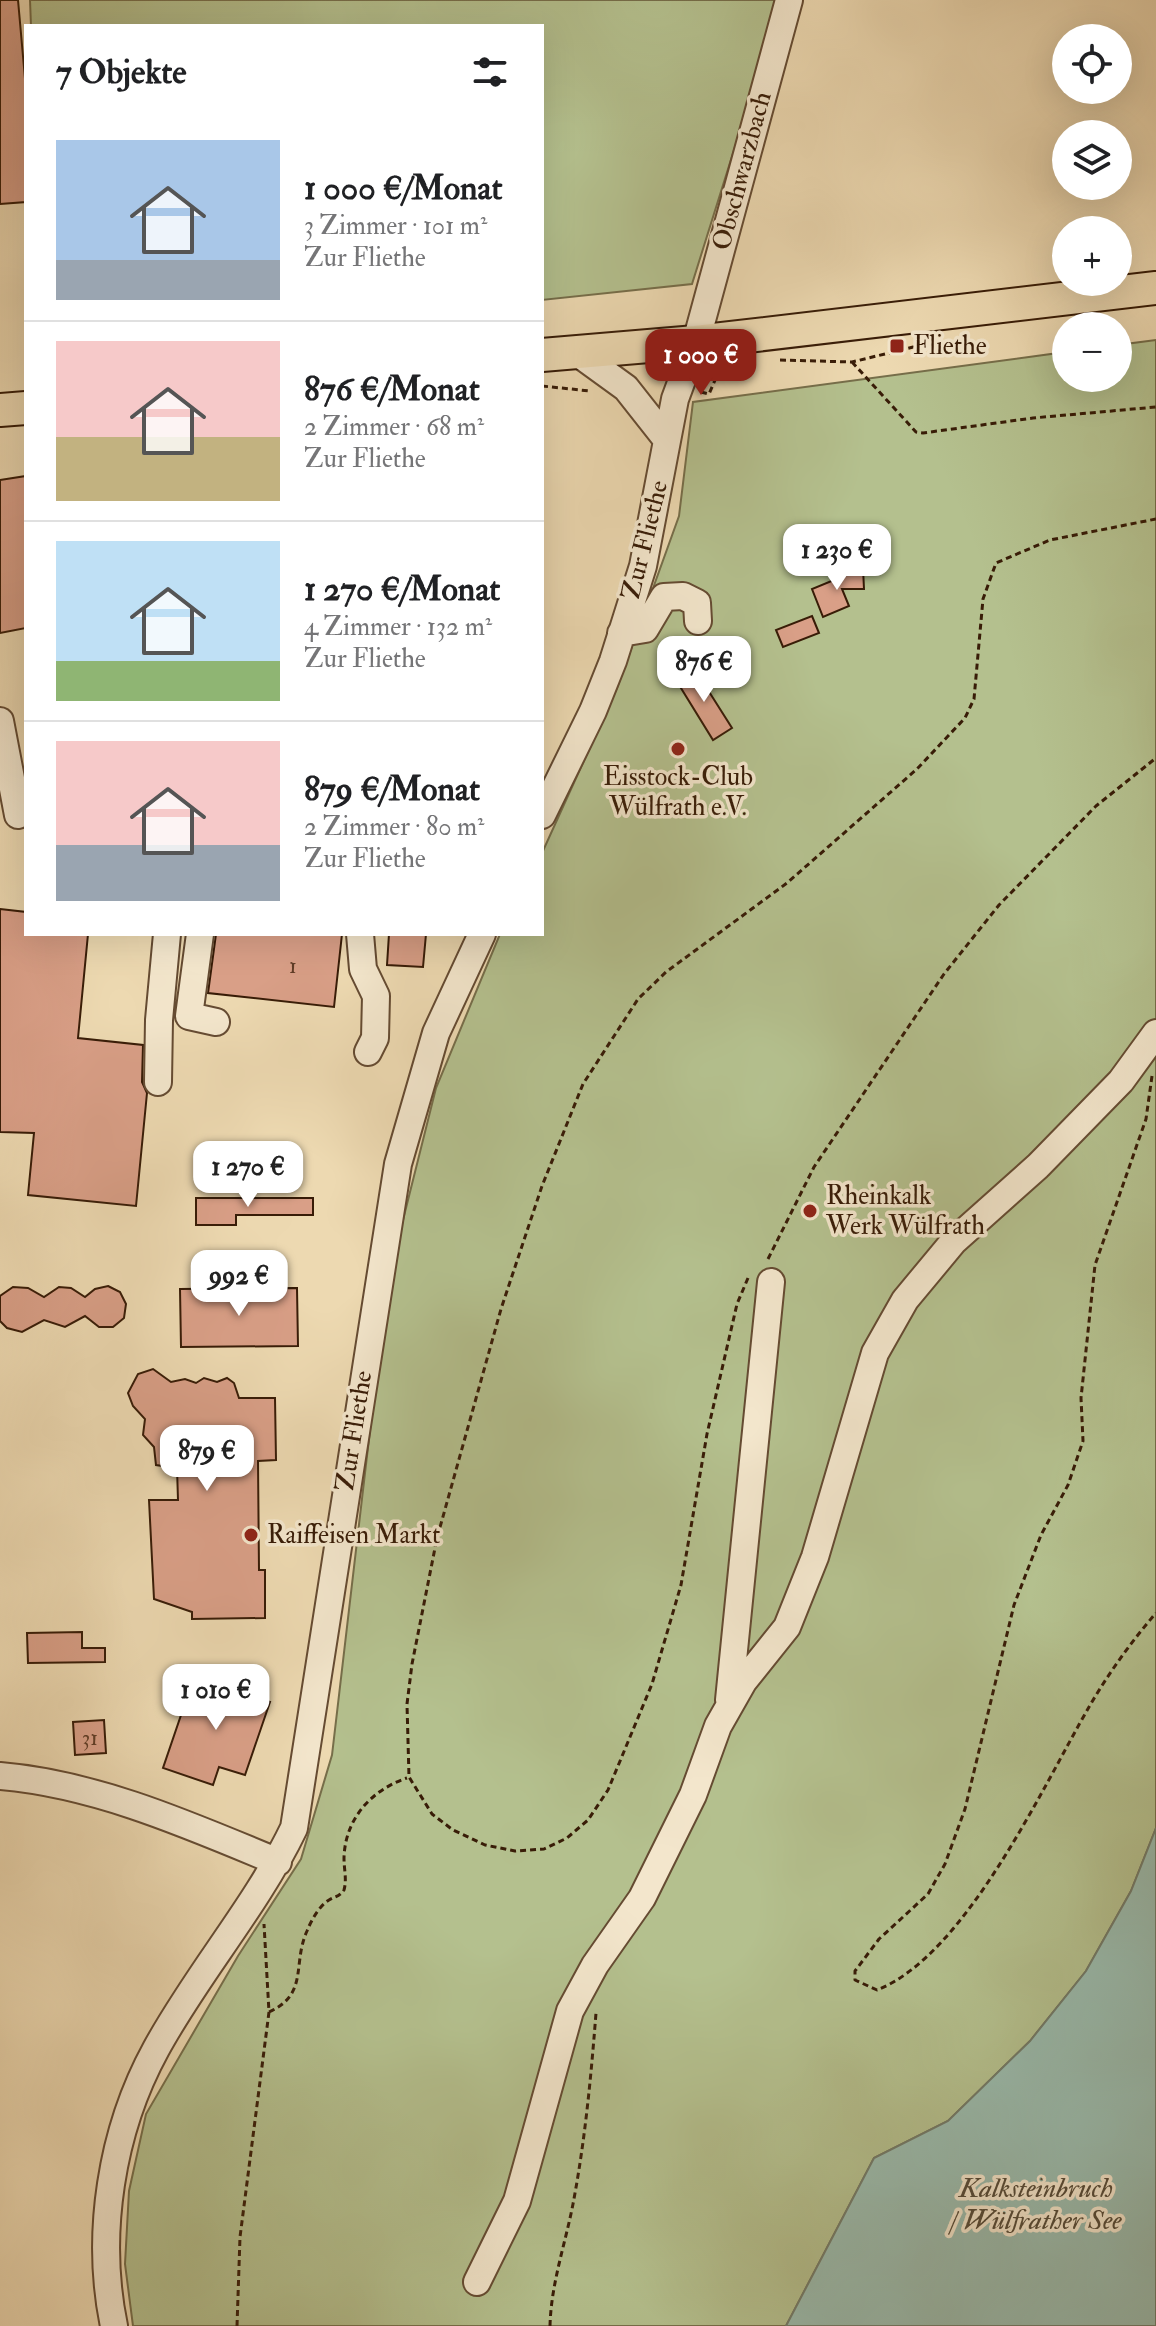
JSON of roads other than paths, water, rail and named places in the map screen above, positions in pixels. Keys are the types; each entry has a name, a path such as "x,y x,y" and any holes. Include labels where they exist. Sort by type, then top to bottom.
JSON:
{"main road":[{"path":"544,355 696,342 1156,288"},
{"path":"0,410 24,408"}],"street":[{"name":"Obschwarzbach","path":"696,342 789,0"},
{"name":"Zur Fliethe","path":"544,811 593,711 643,566 678,387 696,342"},
{"path":"575,351 626,388 667,440"},
{"path":"621,633 645,629 664,597 683,596 697,603 698,621"},
{"path":"0,721 15,816"},
{"path":"158,1082 159,1020 167,936"},
{"path":"200,936 189,1016 216,1022"},
{"path":"360,936 363,969 376,996 375,1038 368,1052"},
{"name":"Zur Fliethe","path":"114,2326 109,2304 107,2224 111,2184 128,2114 156,2048 255,1901 294,1828 398,1164 436,1033 481,936"},
{"path":"477,2282 517,2201 570,2011 595,1965 642,1898 693,1795 718,1726 743,1682 787,1627 815,1557 875,1353 905,1300 954,1241 1038,1166 1121,1081 1152,1039"},
{"path":"729,1707 771,1282"},
{"path":"0,1776 66,1786 110,1799 278,1862"}],"water":[{"name":"Kalksteinbruch / Wülfrather See","path":"1156,1828 1156,2326 786,2326 874,2158 948,2121 1030,2041 1086,1971 1131,1891"}],"place":[{"name":"Fliethe","path":"897,346"},
{"name":"Eisstock-Club Wülfrath e.V.","path":"678,749"},
{"name":"Rheinkalk Werk Wülfrath","path":"810,1211"},
{"name":"Raiffeisen Markt","path":"251,1535"}]}
